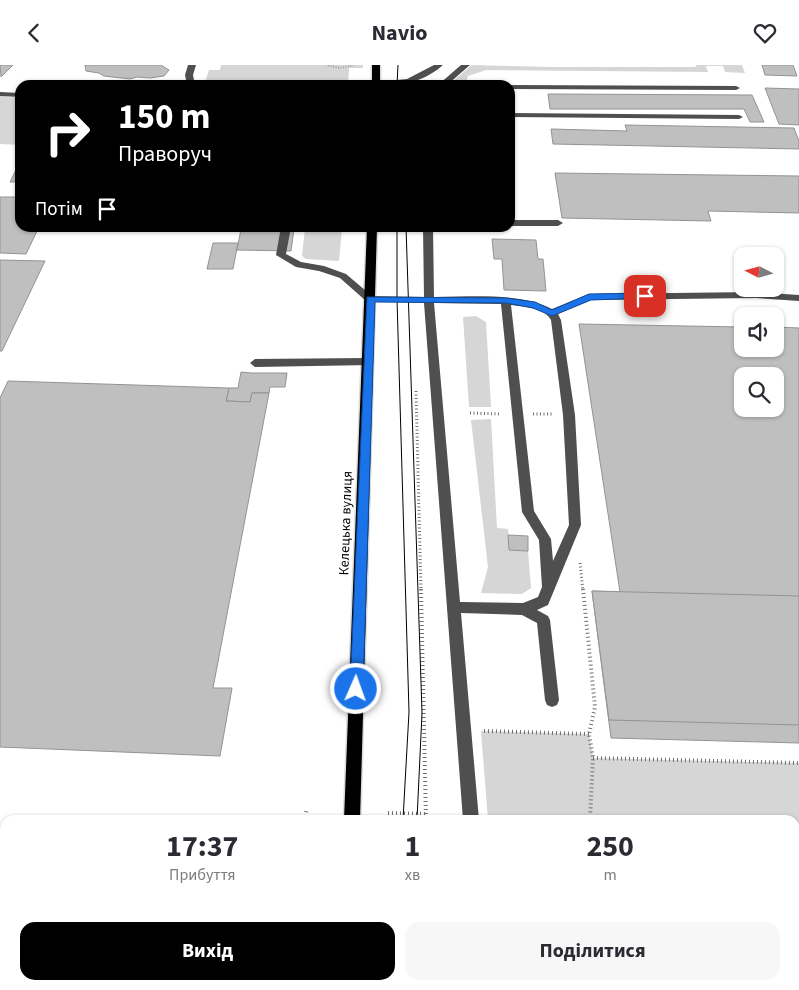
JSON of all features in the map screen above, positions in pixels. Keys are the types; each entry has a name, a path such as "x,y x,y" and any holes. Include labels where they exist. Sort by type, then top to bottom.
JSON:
{"main road":[{"path":"376,65 376,80"},
{"name":"Келецька вулиця","path":"352,815 372,232"}],"street":[{"path":"190,80 189,75 192,65"},
{"path":"414,80 424,76 439,65"},
{"path":"448,80 466,65"},
{"path":"515,87 736,88"},
{"path":"0,94 15,95"},
{"path":"515,115 739,117"},
{"path":"515,223 558,223"},
{"path":"285,232 281,255 298,265 321,268 343,276 370,299 506,301 535,305 552,313 556,320 569,415 576,525 543,601 524,609 454,607"},
{"path":"428,232 429,299 471,815"},
{"path":"552,313 589,297 756,295 799,298"},
{"path":"506,301 528,512 545,539 549,587"},
{"path":"255,363 368,363"},
{"path":"524,609 543,621 552,699"}],"path":[{"path":"326,65 331,67 351,67 354,65"},
{"path":"388,813 427,814 416,388"},
{"path":"576,525 595,707 589,734 593,758 590,815"},
{"path":"480,731 589,734"},
{"path":"593,758 799,763"},
{"path":"305,815 307,809"}],"shaded area":[{"path":"221,65 363,65 363,68 349,68 348,80 206,80 209,70 220,70"},
{"path":"472,65 695,67 697,65 742,65 745,73 725,72 723,66 706,66 708,72 486,70 468,76 467,80 454,80"},
{"path":"0,96 15,98 15,145 0,144"},
{"path":"305,232 342,232 339,261 306,259 302,256"},
{"path":"476,316 486,322 491,407 469,407 463,317"},
{"path":"491,419 497,528 508,529 509,550 528,551 531,588 522,594 481,593 488,567 471,420"},
{"path":"481,731 589,734 593,758 799,763 799,815 488,815"}],"building":[{"path":"0,65 13,65 1,77"},
{"path":"85,65 161,65 169,70 164,76 130,79 104,76 99,73 86,71"},
{"path":"762,65 793,65 797,76 765,75"},
{"path":"765,88 799,89 799,125 779,124"},
{"path":"548,94 752,95 764,122 750,122 744,109 550,109"},
{"path":"625,125 794,128 799,141 799,149 553,144 551,129 627,131"},
{"path":"15,172 15,182 10,182"},
{"path":"555,173 799,176 799,213 708,211 711,221 562,218"},
{"path":"0,197 15,197 15,232 37,232 26,254 0,253"},
{"path":"240,232 294,232 291,251 237,250"},
{"path":"492,239 536,240 538,259 543,259 546,291 504,290 502,259 494,259"},
{"path":"213,243 238,243 233,269 207,269"},
{"path":"0,260 45,261 2,351 0,351"},
{"path":"579,324 734,327 734,357 784,357 784,327 799,328 799,743 611,738 592,591 620,592"},
{"path":"241,372 287,373 285,387 270,387 269,393 252,393 250,402 226,401 229,388 238,388"},
{"path":"8,381 229,388 226,401 250,402 252,393 269,393 213,688 232,688 220,756 0,747 0,398"},
{"path":"508,535 528,536 528,551 509,550"},
{"path":"592,591 799,596 799,725 609,720"}],"tram line":[{"path":"397,80 398,65"},
{"path":"397,232 397,299 409,712 403,815"},
{"path":"406,232 422,713 417,815"}],"route":[{"path":"356,689 370,299 506,301 535,305 552,313 589,297 645,296"}]}
